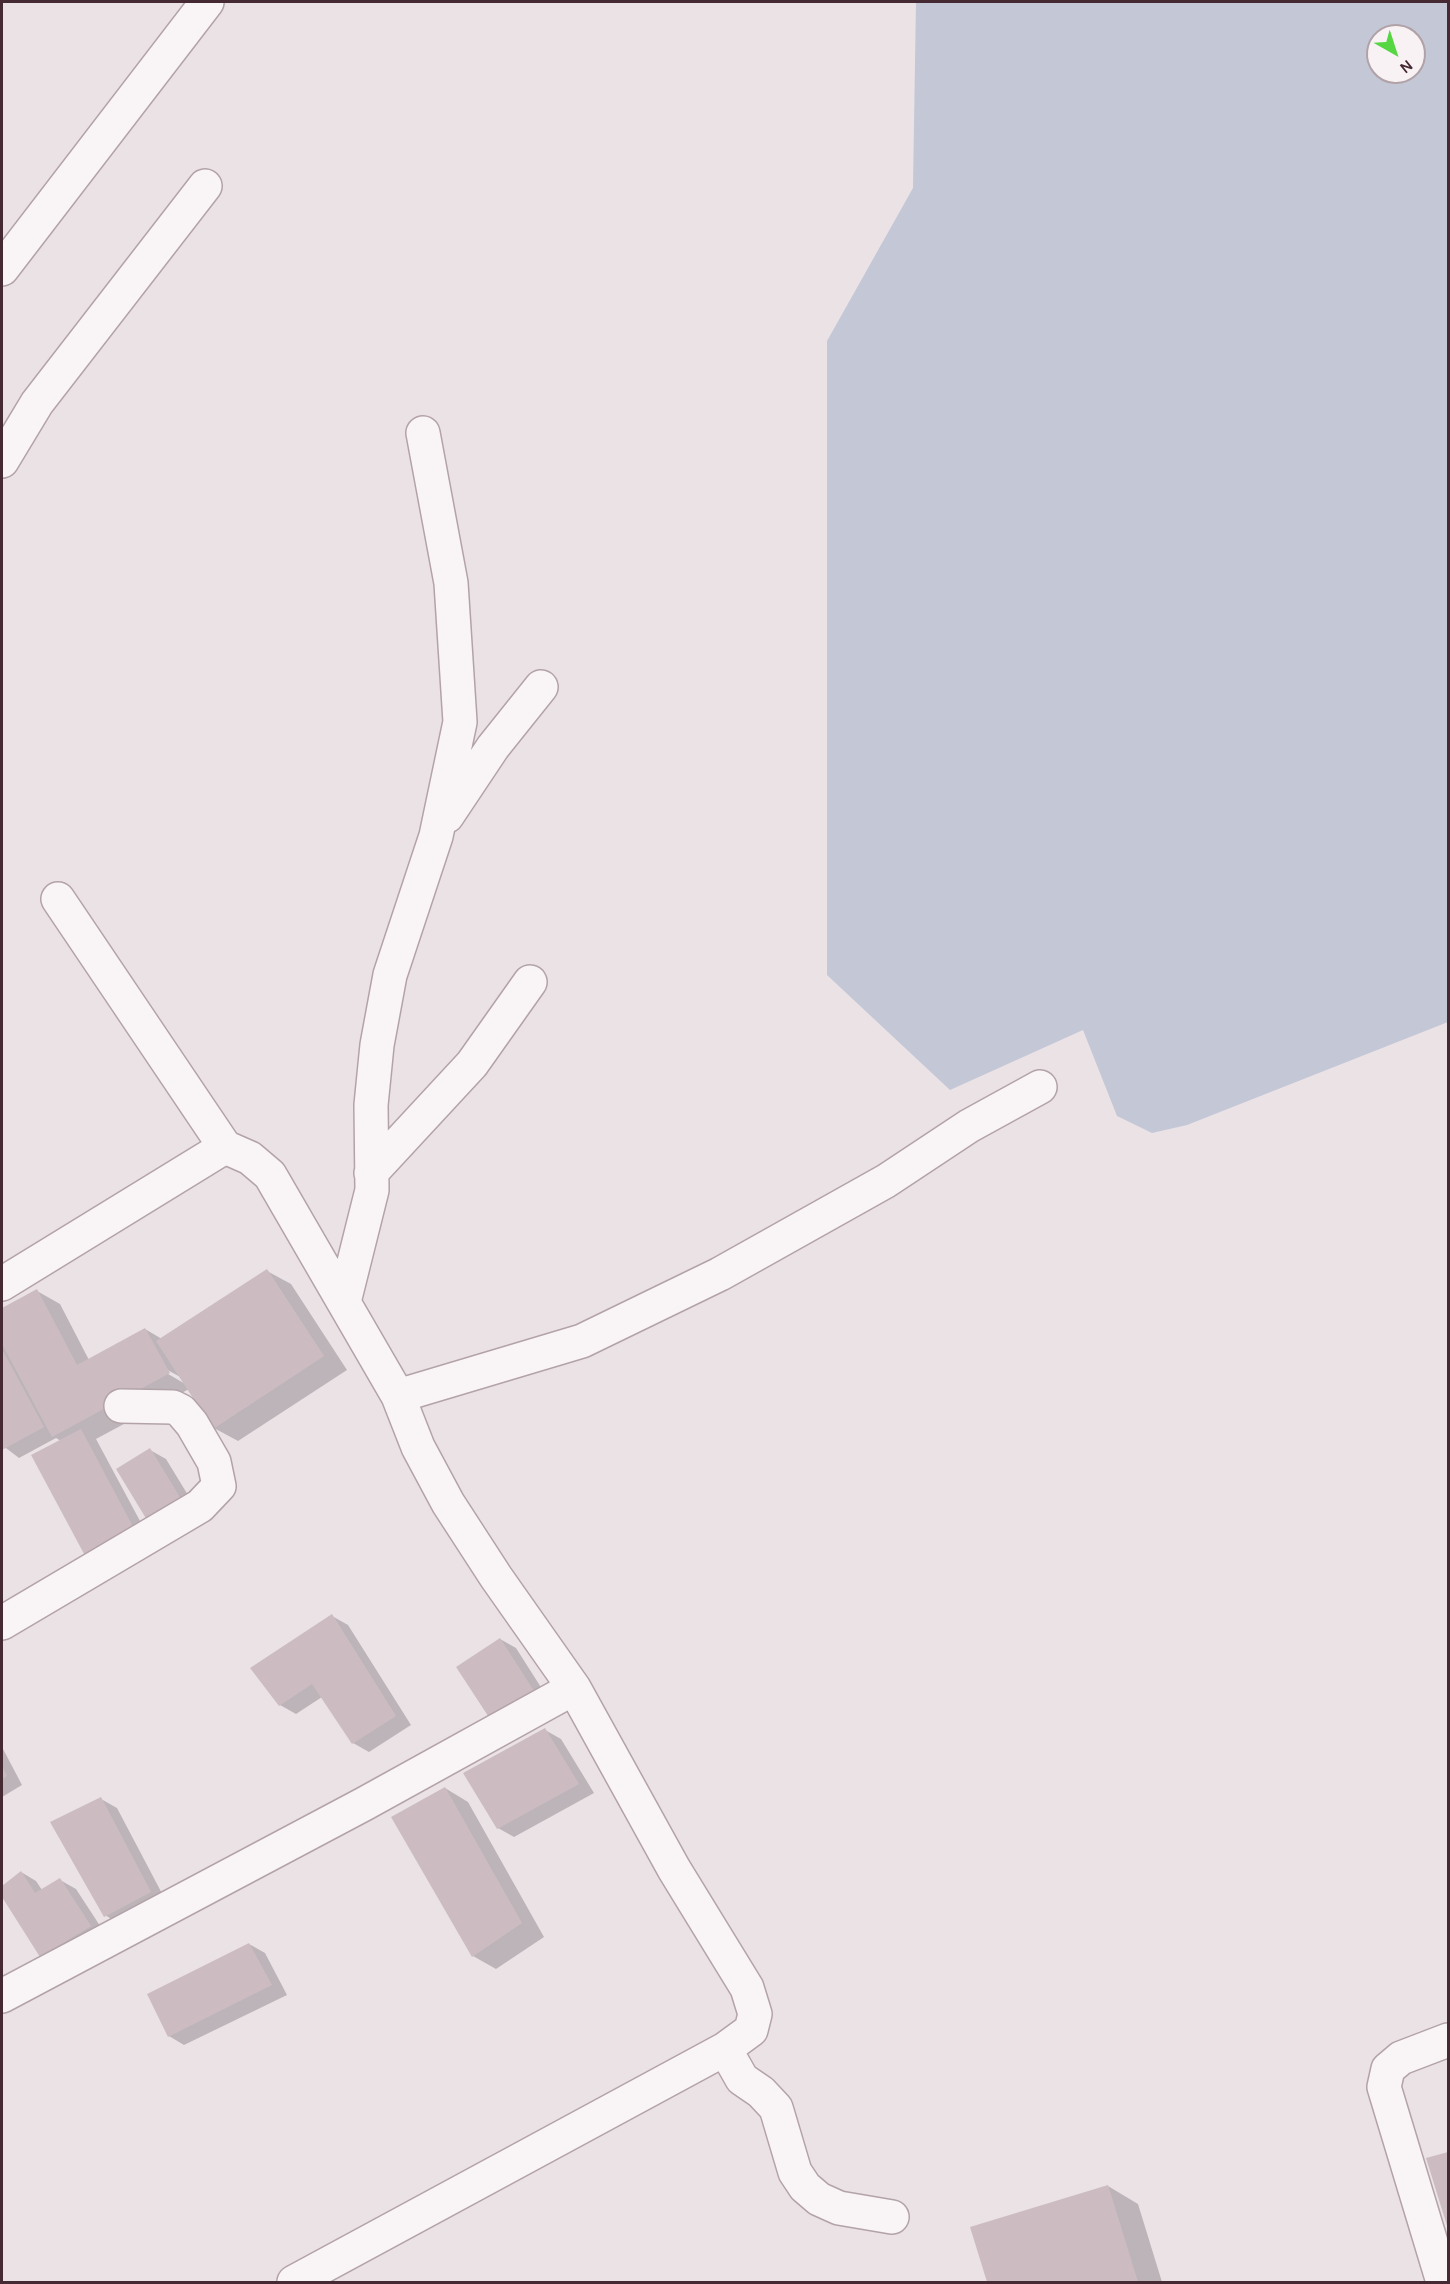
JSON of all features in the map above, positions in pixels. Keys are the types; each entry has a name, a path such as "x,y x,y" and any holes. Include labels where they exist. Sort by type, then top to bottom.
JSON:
{"street":[{"path":"2,269 207,2"},
{"path":"2,461 38,403 205,186"},
{"path":"344,1302 372,1190 371,1105 377,1045 388,986 436,836 460,722 451,584 423,434"},
{"path":"436,836 493,747 541,687"},
{"path":"58,899 225,1147 250,1158 270,1175 398,1396 417,1447 448,1503 496,1577 574,1688 674,1869 747,1988 754,2014 751,2030 725,2049 294,2283"},
{"path":"372,1173 472,1064 530,982"},
{"path":"398,1396 593,1336 730,1268 886,1181 969,1126 1040,1087"},
{"path":"2,1284 225,1147"},
{"path":"2,1623 200,1506 219,1486 214,1462 192,1424 181,1411 173,1407 121,1406"},
{"path":"2,1996 364,1804 574,1688"},
{"path":"1443,2274 1384,2088 1388,2069 1401,2058 1449,2040"},
{"path":"725,2049 742,2079 761,2092 776,2108 795,2172 805,2187 819,2199 839,2208 892,2217"}],"shaded area":[{"path":"916,2 1448,2 1448,1022 1187,1125 1152,1133 1117,1116 1083,1030 950,1090 827,975 827,341 913,188"}],"building":[{"path":"267,1269 324,1356 213,1429 156,1341"},
{"path":"37,1289 77,1365 145,1328 170,1373 52,1437 2,1344 2,1308"},
{"path":"2,1349 44,1427 2,1450"},
{"path":"81,1429 139,1538 90,1565 31,1455"},
{"path":"150,1448 187,1509 153,1530 116,1469"},
{"path":"332,1614 396,1716 352,1744 312,1684 279,1706 250,1668"},
{"path":"500,1638 536,1694 492,1722 456,1667"},
{"path":"545,1728 579,1784 497,1829 463,1773"},
{"path":"2,1766 7,1776 2,1779"},
{"path":"445,1787 522,1923 472,1957 391,1817"},
{"path":"101,1797 151,1892 104,1917 50,1822"},
{"path":"21,1871 35,1893 60,1878 91,1926 40,1957 2,1897 2,1886"},
{"path":"249,1943 272,1985 168,2037 147,1994"},
{"path":"1448,2152 1448,2229 1426,2158"},
{"path":"1108,2185 1138,2282 987,2282 970,2227"}]}
